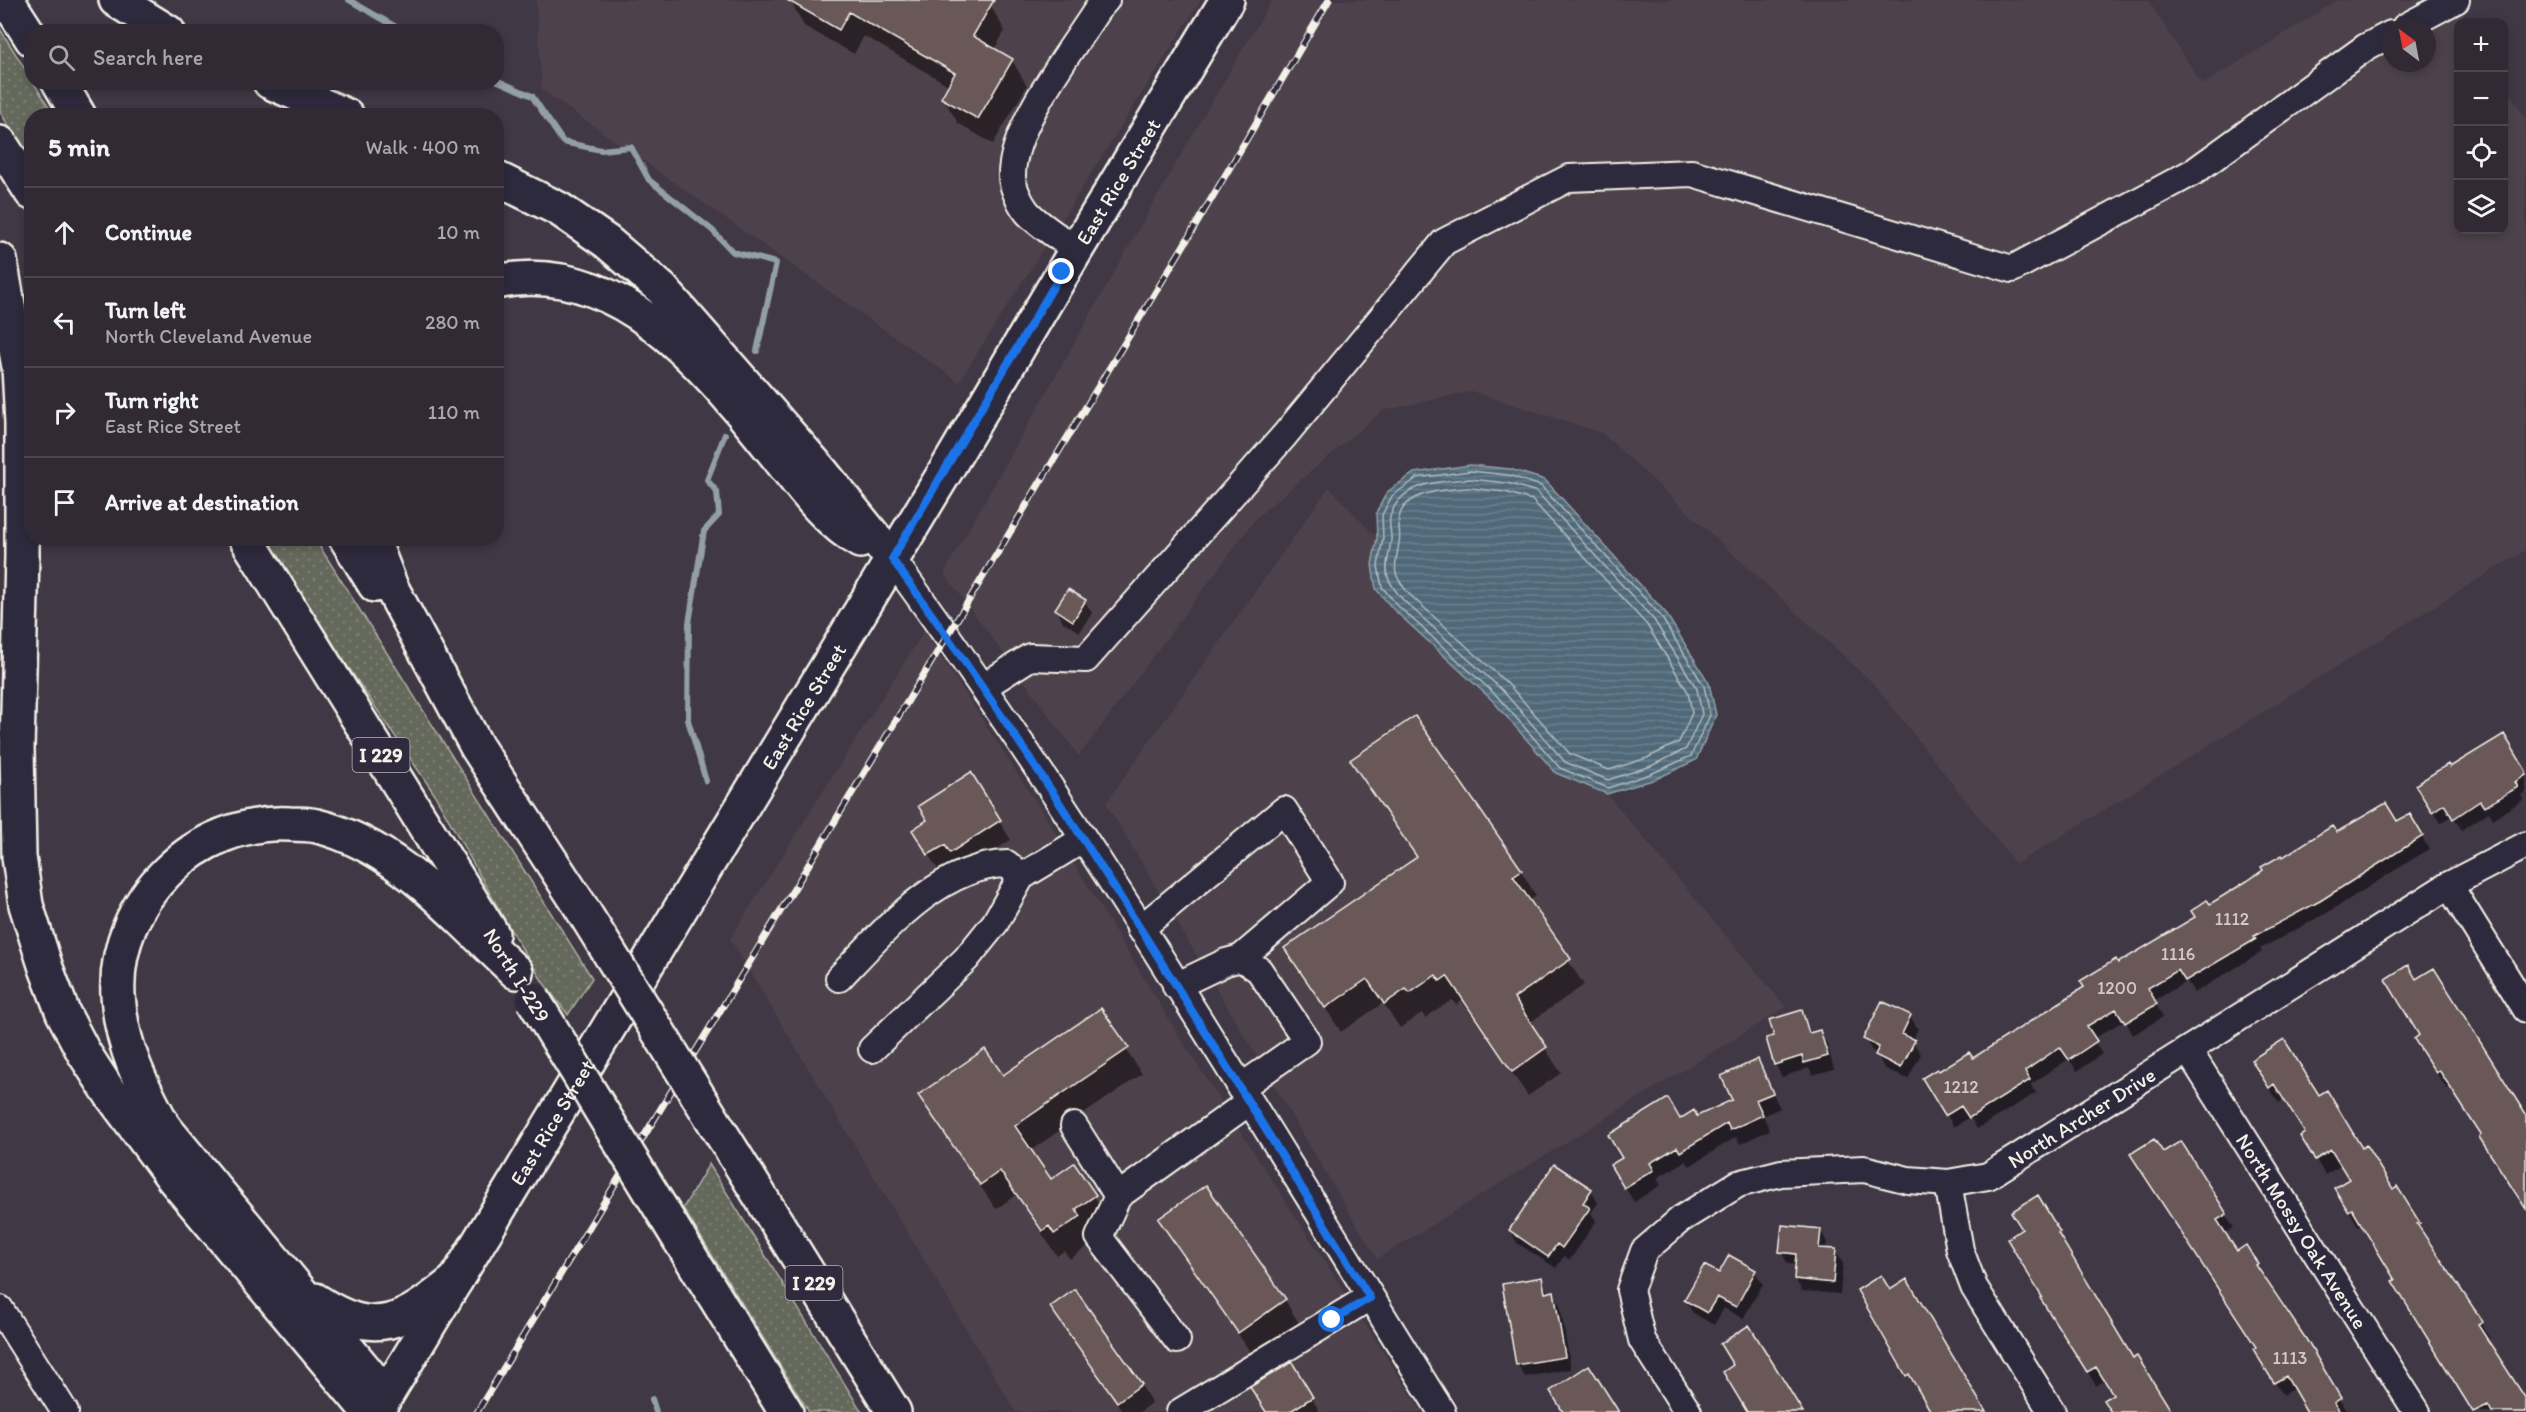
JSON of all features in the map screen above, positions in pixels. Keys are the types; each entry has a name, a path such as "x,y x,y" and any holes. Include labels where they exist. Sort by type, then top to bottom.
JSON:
{"main road":[{"path":"7,0 24,27"},
{"path":"116,0 155,24"},
{"name":"East Rice Street","path":"377,1406 456,1280 892,559 1227,0"},
{"path":"64,90 75,108"},
{"path":"288,90 329,108"},
{"path":"0,143 24,180"},
{"path":"504,182 559,209 607,242 662,289 821,471 892,559"},
{"path":"0,260 17,357 22,423 22,556 17,747 19,857 26,905 46,968 68,1023 84,1053 112,1096 173,1178 377,1406"},
{"path":"504,281 530,278 575,285 640,313 674,339 703,367 823,511 854,537 892,559"},
{"name":"North I-229","path":"251,546 786,1412"},
{"name":"I 229","path":"351,546 579,904 894,1412"},
{"path":"375,546 391,587 477,747"},
{"path":"377,1406 292,1282 164,1127 138,1079 128,1052 118,994 121,962 134,920 159,879 178,860 212,840 249,825 279,823 315,825 350,836 382,854 420,881 524,986"},
{"path":"292,1282 334,1312 369,1324 388,1322 405,1316 456,1280"}],"street":[{"path":"1076,250 1028,213 1012,177 1015,154 1030,114 1097,9 1106,0"},
{"path":"2422,18 2456,0"},
{"path":"983,687 1030,657 1086,659 1284,436 1444,242 1569,178 1692,173 2012,268 2195,171 2366,47 2382,39"},
{"path":"892,559 983,687 1140,929 1442,1412"},
{"path":"1140,929 1284,810 1330,882 1241,958 1226,962 1176,986"},
{"path":"872,1049 966,959 994,922 1021,877 1082,840"},
{"name":"North Archer Drive","path":"1688,1412 1642,1340 1630,1290 1644,1251 1681,1219 1738,1184 1781,1173 1864,1169 1908,1180 1948,1183 1989,1176 2449,885 2526,845"},
{"path":"839,978 918,900 964,872 991,864 1006,864 1021,877"},
{"path":"2449,885 2526,1009"},
{"path":"1177,1340 1099,1237 1118,1196 1244,1095 1307,1041 1259,970 1241,958"},
{"name":"North Mossy Oak Avenue","path":"2188,1050 2416,1412"},
{"path":"1074,1126 1118,1196"},
{"path":"1948,1183 1960,1250 1974,1287 2052,1412"},
{"path":"1180,1412 1370,1298"},
{"path":"0,1309 65,1412"}],"shaded area":[{"path":"536,0 1201,0 959,382 542,90"},
{"path":"1272,0 2148,0 2202,85 2338,0 2454,0 2465,18 2454,18 2454,234 2508,234 2508,89 2526,120 2526,550 2016,864 1874,684 1602,433 1471,391 1382,411 1257,517 1079,756 944,573 1188,142"},
{"path":"0,29 24,67 24,90 38,90 50,108 24,108 24,151 0,112"},
{"path":"1329,487 1515,685 1786,1007 1377,1259 1106,803"},
{"path":"271,546 319,546 592,978 568,1015 543,982 513,934 433,792 340,655"},
{"path":"924,631 1040,808 1184,1044 1422,1412 1016,1412 730,939"},
{"path":"709,1164 862,1412 809,1412 683,1208"}],"water":[{"path":"1470,465 1510,469 1545,480 1665,612 1709,683 1716,715 1696,760 1656,779 1607,794 1556,773 1492,700 1393,609 1376,589 1372,565 1377,538 1376,513 1387,492 1414,473"}],"building":[{"path":"787,0 994,0 973,36 1013,59 978,119 941,98 955,73 849,12 839,30"},
{"path":"1068,589 1086,600 1073,621 1055,609"},
{"path":"1415,716 1522,870 1513,876 1571,959 1514,998 1547,1047 1512,1072 1447,976 1440,981 1436,975 1410,993 1406,989 1384,1004 1367,979 1325,1008 1284,948 1417,857 1350,760"},
{"path":"2504,734 2526,771 2526,775 2515,782 2518,787 2484,807 2480,801 2453,819 2444,804 2432,812 2415,785 2448,764 2450,767"},
{"path":"971,772 1001,820 950,853 945,845 928,855 912,830 927,820 918,806"},
{"path":"2386,803 2397,821 2410,814 2423,836 2320,901 2254,936 2256,939 2185,981 2178,970 2148,988 2157,1004 2125,1023 2116,1009 2087,1026 2097,1041 2069,1060 2060,1047 2025,1071 2030,1080 1969,1118 1961,1106 1945,1116 1922,1078 1937,1069 1939,1071 1969,1052 1973,1058 2084,987 2080,981 2116,959 2118,963 2195,917 2191,911 2207,900 2210,904 2263,870 2261,867 2282,855 2283,857 2332,826 2337,832"},
{"path":"2408,965 2416,979 2434,968 2526,1115 2526,1209 2439,1070 2436,1073 2414,1039 2419,1035 2385,979"},
{"path":"1882,1001 1911,1015 1902,1034 1915,1040 1901,1068 1875,1055 1879,1047 1863,1039"},
{"path":"1101,1008 1129,1048 1015,1126 1051,1179 1074,1163 1096,1195 1076,1209 1081,1216 1054,1234 1049,1226 1042,1231 1000,1171 980,1185 918,1095 985,1049 1003,1075"},
{"path":"1802,1010 1809,1033 1820,1030 1828,1056 1804,1063 1802,1056 1774,1065 1766,1038 1774,1036 1769,1020"},
{"path":"2284,1039 2319,1095 2327,1090 2362,1148 2366,1145 2393,1189 2397,1186 2420,1223 2417,1224 2483,1322 2478,1325 2526,1399 2526,1412 2492,1412 2488,1405 2473,1412 2392,1281 2395,1280 2352,1209 2348,1211 2334,1188 2349,1179 2331,1150 2315,1160 2300,1136 2305,1133 2274,1084 2269,1088 2251,1060"},
{"path":"1758,1059 1773,1093 1756,1100 1763,1115 1730,1130 1727,1123 1680,1152 1677,1147 1650,1163 1654,1170 1624,1188 1610,1165 1622,1158 1608,1135 1668,1098 1680,1119 1694,1110 1697,1116 1732,1100 1721,1076"},
{"path":"2154,1139 2163,1152 2181,1141 2227,1214 2217,1220 2237,1251 2246,1245 2258,1264 2256,1265 2306,1339 2341,1398 2334,1403 2340,1412 2307,1412 2286,1376 2274,1383 2253,1349 2256,1347 2130,1154"},
{"path":"1554,1164 1592,1189 1583,1203 1590,1208 1562,1248 1557,1244 1548,1257 1509,1230"},
{"path":"1206,1185 1286,1299 1238,1333 1158,1219"},
{"path":"2038,1195 2060,1232 2058,1233 2133,1358 2137,1356 2172,1412 2111,1412 2103,1400 2113,1394 2096,1367 2087,1372 2040,1298 2042,1297 2007,1239 2022,1229 2011,1212"},
{"path":"1782,1225 1821,1229 1819,1248 1836,1249 1833,1283 1794,1279 1796,1254 1779,1252"},
{"path":"1729,1255 1756,1270 1736,1307 1717,1297 1707,1313 1684,1300 1704,1265 1719,1273"},
{"path":"1881,1275 1890,1290 1907,1279 1986,1412 1931,1412 1909,1374 1906,1376 1857,1290"},
{"path":"1542,1277 1545,1293 1554,1291 1565,1357 1516,1365 1502,1284"},
{"path":"1075,1289 1142,1384 1117,1402 1050,1307"},
{"path":"1749,1325 1803,1412 1747,1412 1723,1372 1733,1365 1720,1344"},
{"path":"1292,1362 1313,1397 1289,1412 1266,1412 1250,1387"},
{"path":"1589,1365 1619,1412 1563,1412 1550,1391"}],"waterway":[{"path":"349,0 391,24"},
{"path":"504,84 532,96 563,142 601,150 631,147 649,180 712,230 733,252 776,263 757,351"},
{"path":"706,781 688,720 689,623 704,531 719,515 717,492 707,480 725,434"},
{"path":"652,1399 656,1412"}],"railway":[{"path":"477,1412 1184,245 1329,0"}],"route":[{"path":"1062,272 892,559 968,664 1140,929 1370,1298 1332,1320"}]}
